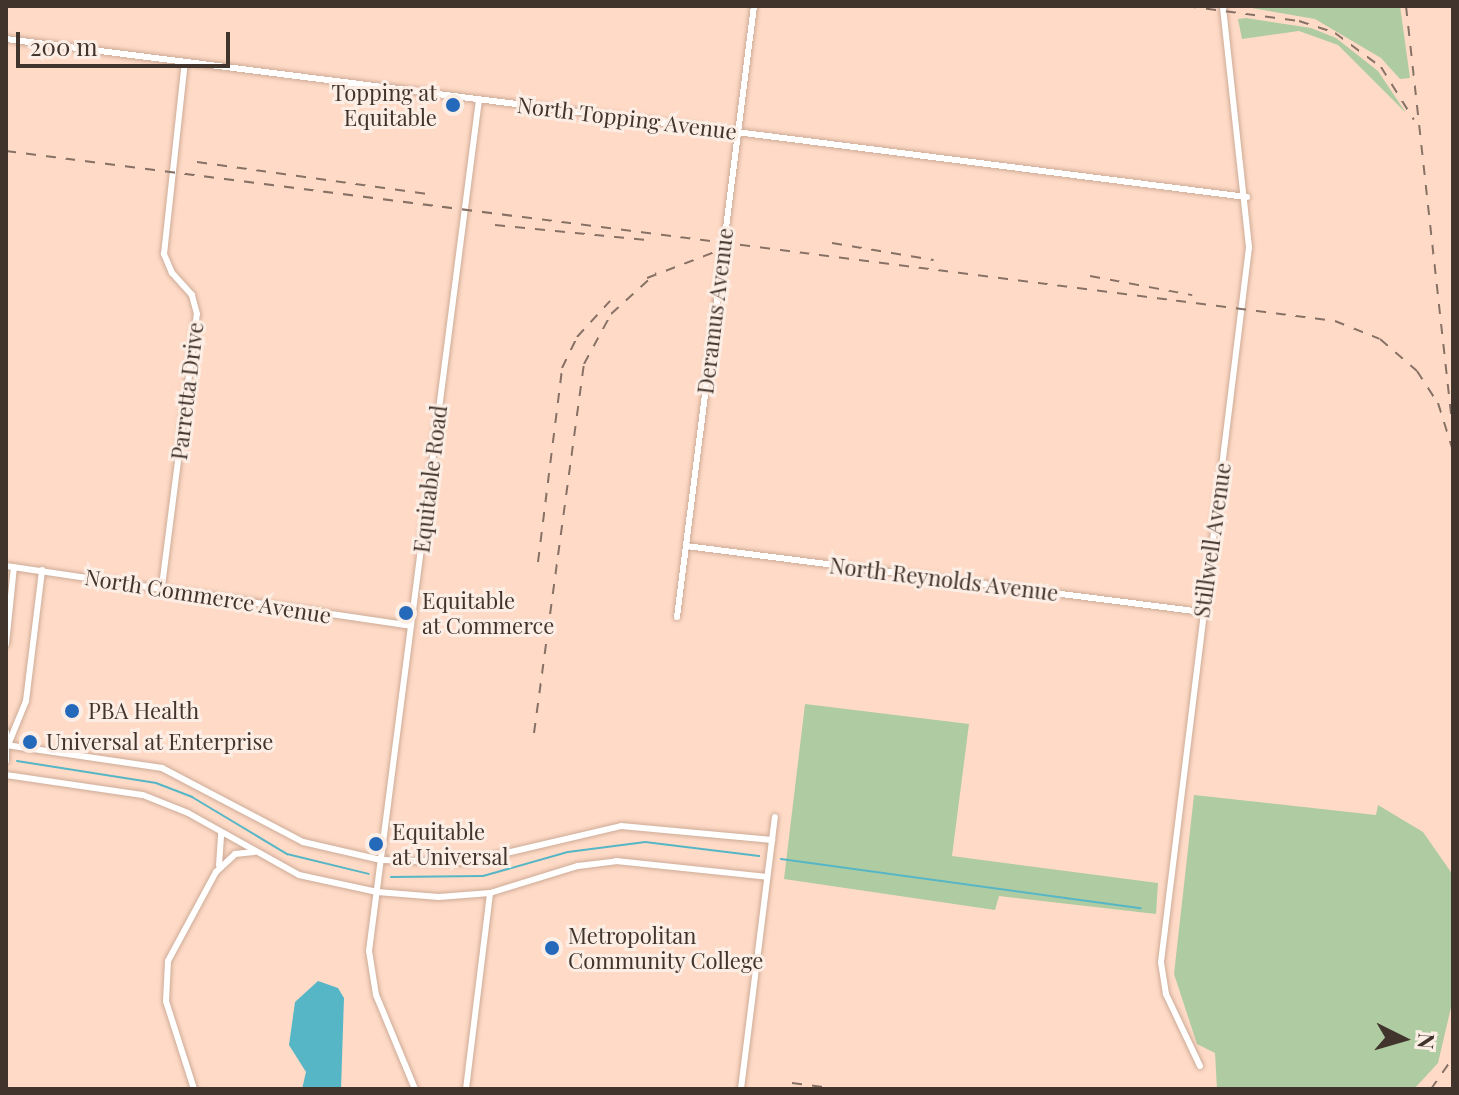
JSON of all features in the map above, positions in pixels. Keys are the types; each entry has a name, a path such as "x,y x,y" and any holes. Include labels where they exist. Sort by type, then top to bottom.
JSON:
{"street":[{"name":"Deramus Avenue","path":"677,617 754,6"},
{"name":"Stillwell Avenue","path":"1200,1066 1166,994 1161,962 1202,612 1243,308 1247,197 1223,6"},
{"name":"North Topping Avenue","path":"6,40 1247,197"},
{"name":"Parretta Drive","path":"162,586 197,314 192,295 172,273 164,254 185,62"},
{"name":"Equitable Road","path":"415,1089 372,982 369,951 479,99"},
{"name":"North Reynolds Avenue","path":"686,546 1202,612"},
{"name":"North Commerce Avenue","path":"6,566 162,586 270,608 411,626"},
{"path":"6,644 14,567"},
{"path":"7,745 26,701 42,570"},
{"path":"6,732 6,761"},
{"path":"7,745 162,768 303,842 381,860 468,862 621,826 772,840"},
{"path":"6,775 143,795 220,831 307,878 377,892 439,897 490,893 578,866 616,861 767,877"},
{"path":"741,1089 775,817"},
{"path":"194,1089 168,1013 166,971 183,926 216,872 223,852 220,831"},
{"path":"216,872 235,854 256,853"},
{"path":"466,1089 490,893"}],"green space":[{"path":"1240,6 1400,6 1410,78 1400,79 1381,58 1315,19"},
{"path":"1238,19 1311,28 1336,38 1378,71 1406,113 1338,45 1299,31 1242,39"},
{"path":"805,704 969,724 952,856 1158,883 1156,914 999,896 995,910 784,879"},
{"path":"1194,795 1376,815 1378,805 1423,832 1453,875 1453,999 1438,1063 1414,1089 1217,1089 1215,1053 1197,1044 1174,974"}],"water":[{"path":"318,981 338,988 344,998 341,1089 302,1089 306,1072 289,1045 295,1002"}],"waterway":[{"path":"17,761 156,783 192,797 287,854 369,874"},
{"path":"391,877 483,876 568,852 645,842 759,856"},
{"path":"781,859 1141,908"}],"railway":[{"path":"1186,6 1299,21 1335,33 1381,67 1414,120"},
{"path":"1406,6 1452,425"},
{"path":"6,151 1335,321 1380,339 1417,371 1438,403 1453,451"},
{"path":"197,162 435,195"},
{"path":"495,225 646,240"},
{"path":"832,243 934,260"},
{"path":"647,278 725,248"},
{"path":"534,733 584,364 611,314 656,273"},
{"path":"1090,276 1192,295"},
{"path":"538,562 562,368 577,337 610,301"},
{"path":"1431,1089 1453,1058"},
{"path":"792,1083 839,1089"}],"place":[{"name":"Topping at Equitable","path":"453,105"},
{"name":"Equitable at Commerce","path":"406,613"},
{"name":"PBA Health","path":"72,711"},
{"name":"Universal at Enterprise","path":"30,742"},
{"name":"Equitable at Universal","path":"376,844"},
{"name":"Metropolitan Community College","path":"552,948"}]}
